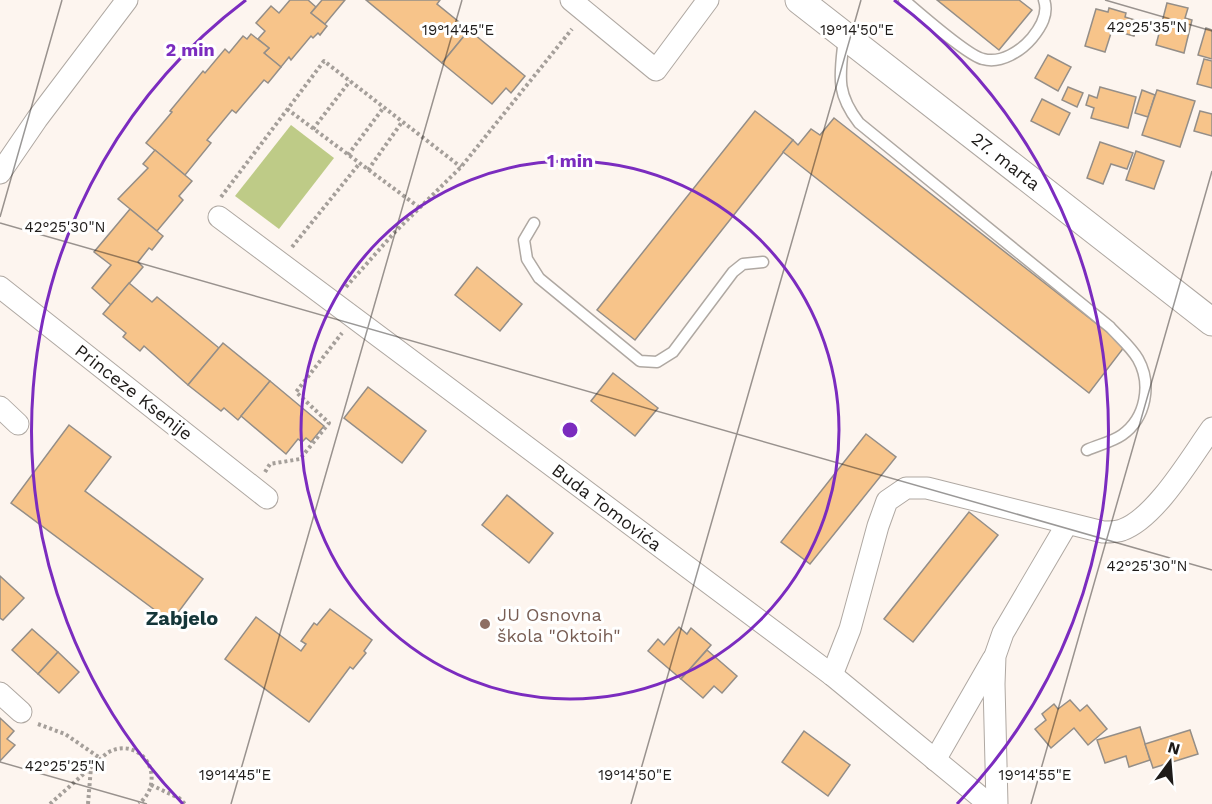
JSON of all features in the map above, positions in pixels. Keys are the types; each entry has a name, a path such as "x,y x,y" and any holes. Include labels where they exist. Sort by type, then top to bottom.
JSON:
{"street":[{"path":"0,173 128,0"},
{"path":"578,6 657,69 708,0"},
{"name":"27. marta","path":"800,0 1212,322"},
{"name":"Buda Tomovića","path":"219,217 832,675 989,804"},
{"name":"Princeze Ksenije","path":"0,287 261,493"},
{"path":"0,406 18,424"},
{"path":"832,675 850,629 887,501 906,488 927,488 1103,532 1121,531 1137,521 1160,500 1212,428"},
{"path":"935,760 995,656 1003,633 1067,524"},
{"path":"995,656 997,804"},
{"path":"0,693 21,712"}],"lane":[{"path":"904,0 967,50 982,59 1001,58 1023,48 1040,28 1047,8 1044,0"},
{"path":"844,35 840,77 842,94 848,109 859,123 1110,327 1137,358 1146,384 1141,413 1132,426 1120,436 1087,450"},
{"path":"534,223 524,240 527,259 539,278 640,361 657,362 673,352 733,272 743,264 763,262"}],"path":[{"path":"333,302 394,233 461,167 578,6"},
{"path":"219,217 211,210 324,61 461,167"},
{"path":"313,129 350,81"},
{"path":"348,155 384,107"},
{"path":"287,109 420,208"},
{"path":"368,170 402,122"},
{"path":"280,263 359,164"},
{"path":"261,493 270,464 300,459 329,423 297,392 353,318"},
{"path":"21,712 39,725 65,734 100,759"},
{"path":"50,804 114,748 129,748 147,759 152,771 151,785 139,804"},
{"path":"88,804 91,767"},
{"path":"151,785 179,798 185,804"}],"green space":[{"path":"291,125 334,158 279,229 235,196"}],"building":[{"path":"290,0 308,0 316,7 311,13 327,26 320,35 318,33 313,38 311,36 291,60 289,57 281,67 264,53 269,48 258,39 265,31 256,23 271,6 279,13"},
{"path":"322,0 345,0 325,24 311,13"},
{"path":"366,0 440,0 437,4 469,30 442,63"},
{"path":"937,0 1019,0 1032,10 999,50"},
{"path":"1167,3 1188,8 1185,18 1192,20 1184,53 1156,45"},
{"path":"1109,8 1126,13 1125,17 1138,21 1134,36 1112,30 1105,52 1085,46 1096,9 1108,12"},
{"path":"1206,28 1212,30 1212,59 1198,55"},
{"path":"469,30 525,76 511,93 506,88 492,104 442,63"},
{"path":"251,34 269,48 264,53 281,67 268,83 264,80 236,113 232,110 207,140 211,143 185,175 146,143 203,71 205,73 225,49 229,53 243,36 247,39"},
{"path":"1048,55 1071,67 1058,91 1035,78"},
{"path":"1204,59 1212,61 1212,88 1197,84"},
{"path":"1068,87 1083,93 1077,107 1062,100"},
{"path":"1100,87 1136,97 1128,128 1091,118 1094,108 1086,105 1089,95 1097,98"},
{"path":"1142,90 1155,95 1148,117 1135,113"},
{"path":"1157,90 1195,101 1180,147 1142,135"},
{"path":"1042,99 1070,113 1059,135 1031,121"},
{"path":"755,111 793,140 635,340 597,310"},
{"path":"1200,111 1212,114 1212,136 1194,131"},
{"path":"834,118 1125,346 1089,393 783,152 793,140 798,145 811,129 820,135"},
{"path":"1100,142 1133,153 1127,169 1111,164 1103,184 1087,178"},
{"path":"155,150 192,181 179,196 183,200 157,231 118,199 148,168 143,164"},
{"path":"1136,151 1164,161 1154,189 1126,180"},
{"path":"130,209 163,236 138,262 143,267 111,305 92,288 111,265 94,252"},
{"path":"477,267 522,304 500,331 455,295"},
{"path":"129,283 152,302 157,297 219,348 188,385 144,346 140,351 123,337 126,333 103,314"},
{"path":"223,343 270,381 238,420 224,408 221,411 188,385"},
{"path":"613,373 658,408 635,436 591,401"},
{"path":"270,381 324,426 311,442 306,438 302,442 298,439 286,454 241,416"},
{"path":"368,387 426,431 402,463 344,418"},
{"path":"69,425 111,457 85,491 203,579 171,622 11,503"},
{"path":"866,434 896,457 810,564 781,542"},
{"path":"507,495 553,533 529,563 482,525"},
{"path":"969,512 998,535 913,642 884,619"},
{"path":"0,576 24,598 3,620 0,618"},
{"path":"330,609 372,640 364,651 366,653 353,669 350,667 309,722 225,659 256,617 301,651 306,644 301,641 314,623 317,625"},
{"path":"679,627 687,634 691,628 711,645 681,679 648,651 658,639 664,645"},
{"path":"32,629 58,652 38,674 12,650"},
{"path":"707,650 737,676 722,693 714,686 703,698 681,679"},
{"path":"58,652 79,672 59,693 38,674"},
{"path":"1070,700 1080,711 1087,705 1107,729 1088,745 1074,728 1051,748 1035,729 1046,720 1042,714 1054,704 1058,709"},
{"path":"0,718 14,731 7,739 15,745 0,761"},
{"path":"1140,727 1150,760 1129,767 1126,756 1105,763 1097,740"},
{"path":"1190,730 1198,754 1153,768 1145,744"},
{"path":"804,731 850,765 828,796 782,762"}],"place":[{"name":"JU Osnovna škola \"Oktoih\"","path":"485,624"}],"district":[{"name":"Zabjelo","path":"182,618"}]}
